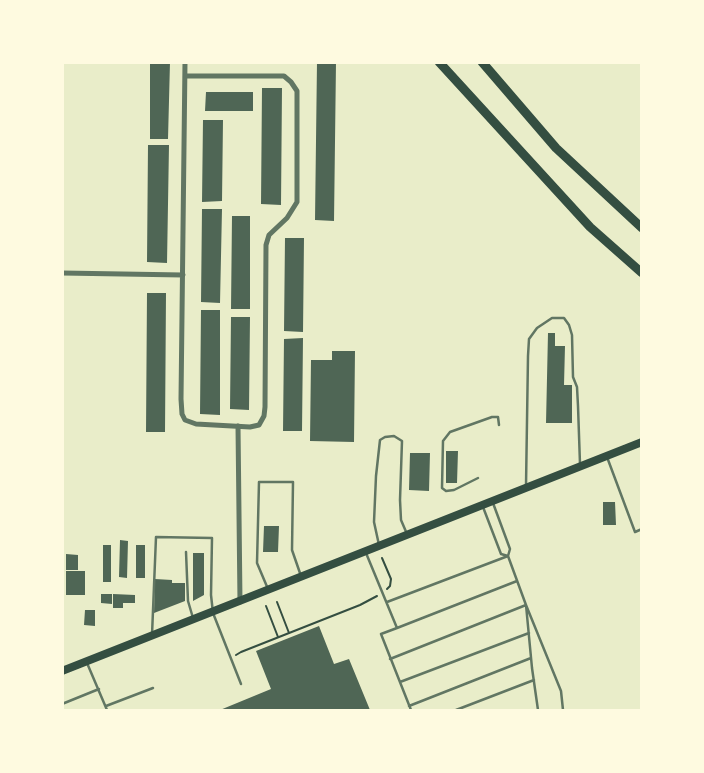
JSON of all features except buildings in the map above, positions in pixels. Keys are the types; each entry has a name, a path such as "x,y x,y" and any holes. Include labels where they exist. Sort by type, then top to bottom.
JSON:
{"highway":[{"path":"439,62 590,227 642,273"},
{"path":"482,62 556,148 642,228"}],"main road":[{"path":"62,671 213,613 642,442"}],"street":[{"path":"185,62 182,414 185,420 196,424 259,425 264,416 265,407 265,253 269,235 287,218 297,202 297,91 284,76 185,76"},
{"path":"62,273 183,276"},
{"path":"238,426 240,602"}],"lane":[{"path":"526,488 529,339 537,328 552,318 564,318 569,325 572,335 573,377 577,387 580,466"},
{"path":"478,478 454,490 446,491 442,488 443,440 450,432 492,417 498,417 499,425"},
{"path":"380,546 374,522 376,476 380,440 385,437 394,436 402,441 400,456 400,510 401,520 408,535"},
{"path":"606,455 635,532 642,529"},
{"path":"269,590 256,563 259,482 293,482 292,550 302,577"},
{"path":"492,502 510,549 508,556 560,691 563,710"},
{"path":"482,506 501,554 508,556"},
{"path":"152,636 156,537 212,538 211,595 213,613 241,684"},
{"path":"186,552 188,600 194,620"},
{"path":"366,552 397,628"},
{"path":"387,602 508,556"},
{"path":"411,710 381,634 518,581"},
{"path":"526,605 538,710 534,710"},
{"path":"390,659 526,605"},
{"path":"400,682 529,634"},
{"path":"409,706 531,658"},
{"path":"87,662 107,710"},
{"path":"456,710 534,680"},
{"path":"106,706 153,688"},
{"path":"62,704 98,690"}],"path":[{"path":"382,558 390,579 390,586 387,589"},
{"path":"237,654 360,605 379,595"},
{"path":"277,602 289,633"},
{"path":"266,606 278,637"}]}
